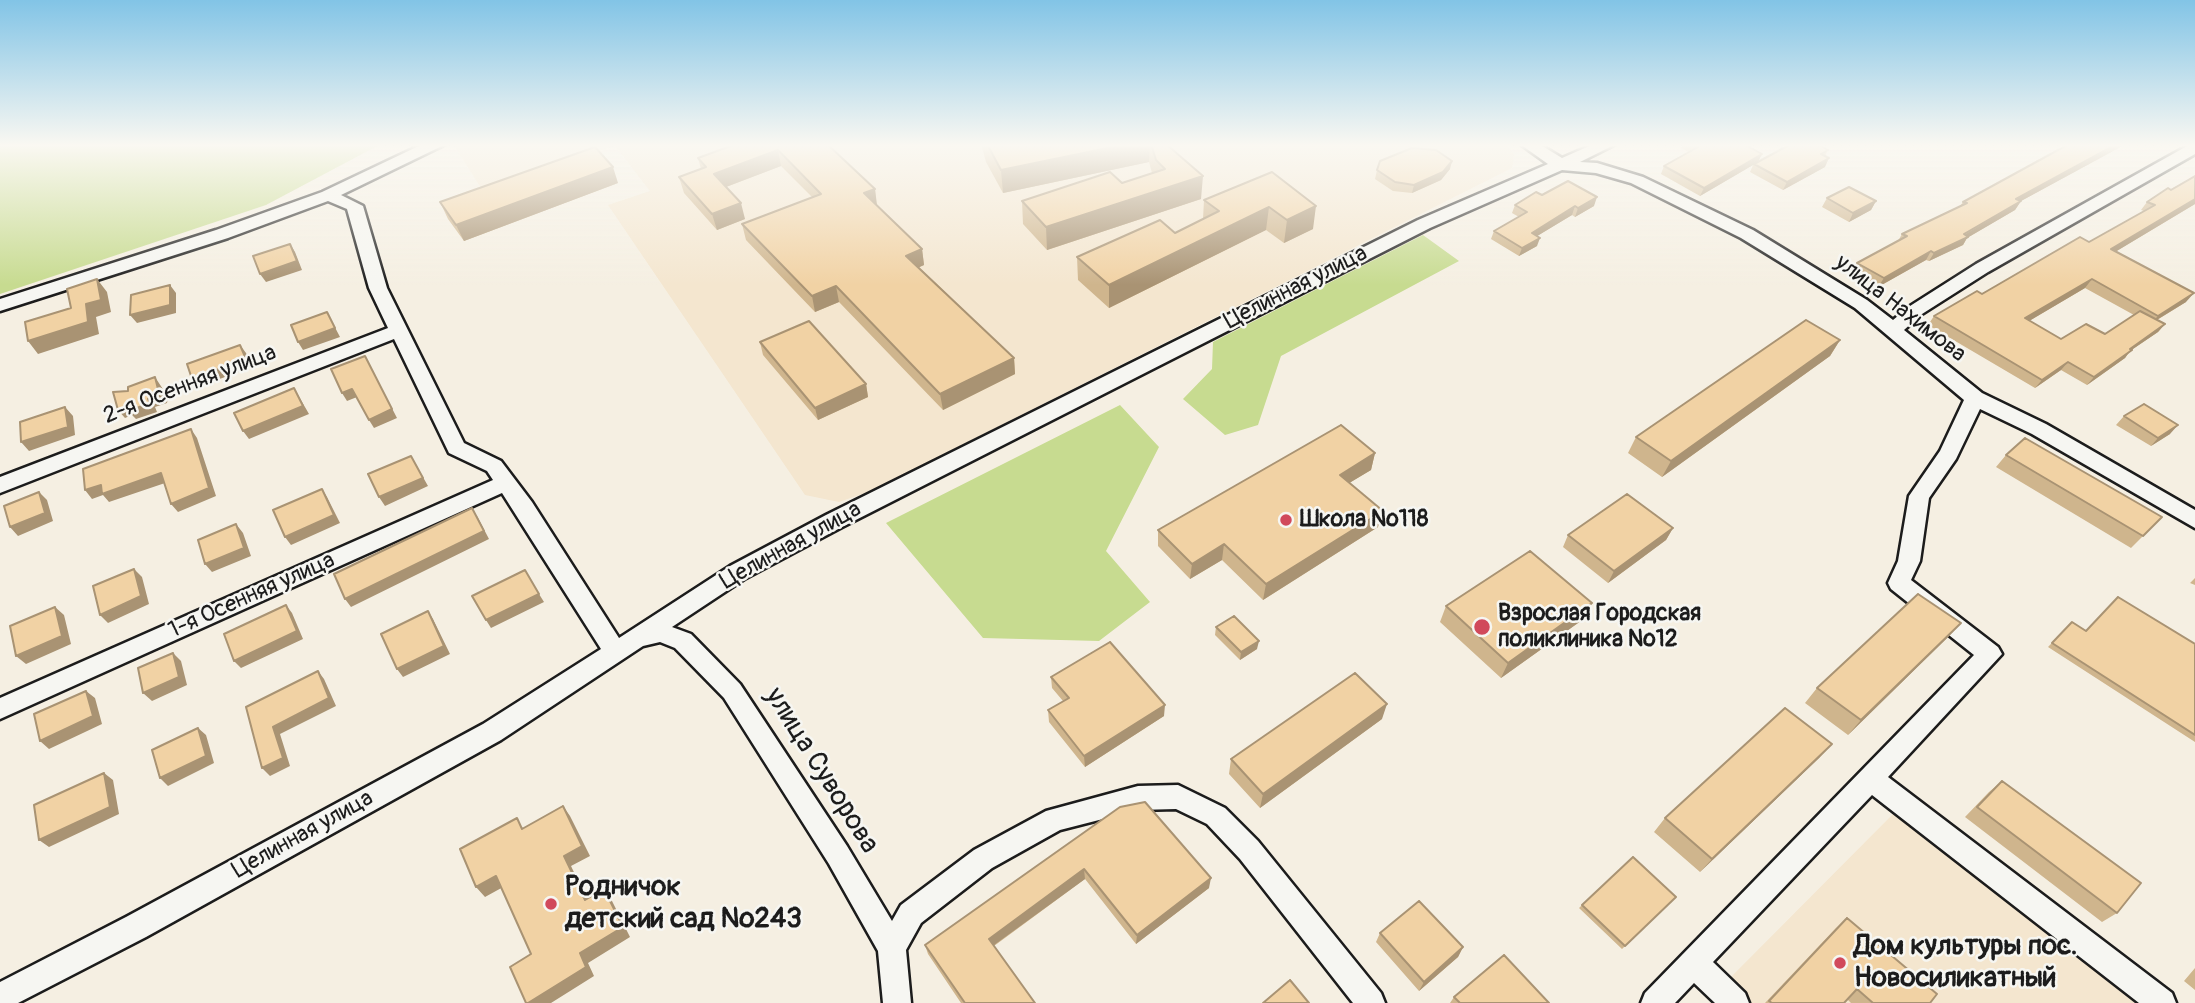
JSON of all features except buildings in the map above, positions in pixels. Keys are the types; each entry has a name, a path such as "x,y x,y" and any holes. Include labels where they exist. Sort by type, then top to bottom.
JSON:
{"street":[{"path":"0,305 222,234 336,191"},
{"name":"Целинная улица","path":"0,997 136,927 492,732 738,572 896,489 1424,224 1502,191"},
{"name":"улица Нахимова","path":"1657,191 1747,234 1835,285 1975,398 2039,429 2195,520"},
{"path":"1892,331 1916,310 1982,268 2119,191"},
{"path":"328,195 355,206 378,288 456,448 494,466 622,645"},
{"name":"2-я Осенняя улица","path":"0,485 397,331"},
{"path":"1656,1003 1990,654 1899,583 1909,561 1919,496 1949,454 1975,398"},
{"name":"1-я Осенняя улица","path":"0,709 505,483"},
{"name":"улица Суворова","path":"622,645 661,632 682,641 732,691 838,855 892,948 897,1003"},
{"path":"1871,779 2162,1003"},
{"path":"892,948 911,914 983,859 1055,819 1139,798 1178,797 1216,816 1241,841 1371,1003"},
{"path":"1695,964 1735,1003"}],"shaded area":[{"path":"650,191 1467,191 868,492 839,502 805,495 608,205"},
{"path":"1896,811 2140,1003 1749,1003 1726,982"}],"green space":[{"path":"0,191 293,191 266,205 0,294"},
{"path":"1423,235 1459,261 1281,356 1258,425 1225,435 1183,399 1212,369 1213,342"},
{"path":"1120,405 1159,447 1106,551 1150,602 1099,641 983,638 886,523"}],"place":[{"name":"Школа №118","path":"1286,520"},
{"name":"Взрослая Городская поликлиника №12","path":"1482,627"},
{"name":"Родничок детский сад №243","path":"551,904"},
{"name":"Дом культуры пос. Новосиликатный","path":"1840,963"}]}
